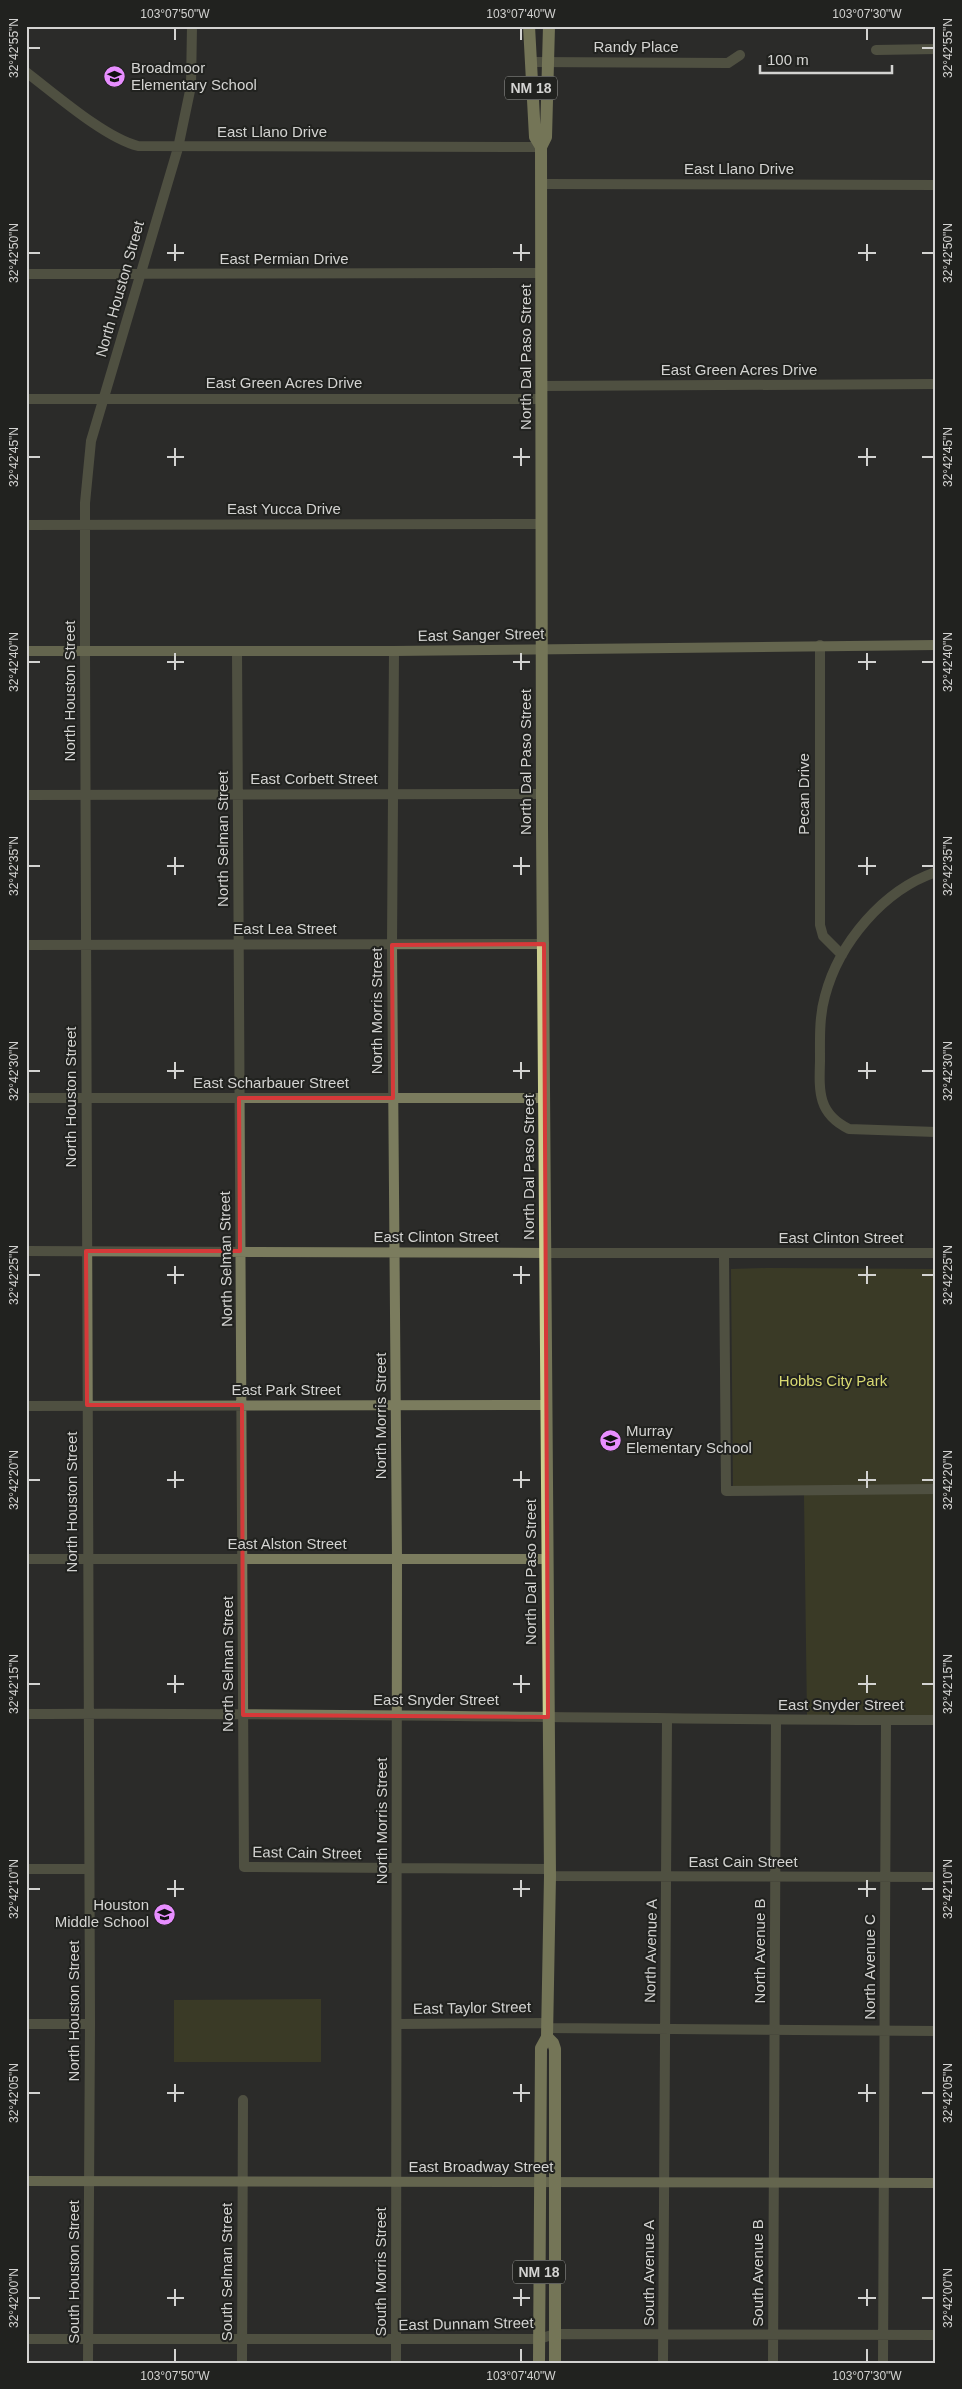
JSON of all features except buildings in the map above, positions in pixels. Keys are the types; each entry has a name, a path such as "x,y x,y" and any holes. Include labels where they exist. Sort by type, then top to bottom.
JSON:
{"main road":[{"name":"North Dal Paso Street","path":"529,26 535,137 541,147"},
{"name":"North Dal Paso Street","path":"549,26 546,137 541,147 542,794 548,1559 548,2029 555,2050 555,2182"},
{"name":"East Sanger Street","path":"26,651 394,651 936,645"},
{"name":"North Dal Paso Street","path":"539,2182 540,2048 548,2029"},
{"name":"East Broadway Street","path":"26,2181 936,2183"},
{"name":"NM 18","path":"539,2182 539,2363"},
{"name":"NM 18","path":"555,2182 555,2363"}],"street":[{"name":"North Houston Street","path":"89,2181 89,1714 84,795 85,524 89,455 178,148 191,86 192,26"},
{"path":"876,50 936,50"},
{"name":"Randy Place","path":"531,62 728,63 740,55"},
{"name":"East Llano Drive","path":"26,72 121,141 138,146 178,148 541,147"},
{"name":"East Llano Drive","path":"542,184 936,184"},
{"name":"East Permian Drive","path":"26,274 542,273"},
{"name":"East Green Acres Drive","path":"26,399 542,393 936,384"},
{"name":"East Yucca Drive","path":"26,525 542,524"},
{"name":"Pecan Drive","path":"820,645 820,925 823,936 842,955"},
{"name":"North Selman Street","path":"237,651 244,1867"},
{"name":"North Morris Street","path":"394,651 392,945 397,1559 396,2182"},
{"name":"East Corbett Street","path":"26,795 542,794"},
{"path":"936,872 906,886 874,912 842,955 825,997 820,1032 820,1094 824,1109 840,1125 849,1130 936,1132"},
{"name":"East Lea Street","path":"26,945 544,944"},
{"name":"East Scharbauer Street","path":"26,1098 545,1098"},
{"name":"East Clinton Street","path":"26,1251 936,1253"},
{"path":"724,1252 726,1490 936,1490"},
{"name":"East Park Street","path":"26,1406 546,1405"},
{"name":"East Alston Street","path":"26,1559 548,1559"},
{"name":"East Snyder Street","path":"26,1714 396,1715 667,1720 936,1720"},
{"name":"North Avenue A","path":"665,2183 667,1720"},
{"name":"North Avenue B","path":"774,2183 776,1720"},
{"name":"North Avenue C","path":"883,2363 886,1720"},
{"name":"East Cain Street","path":"244,1867 549,1872 667,1878 936,1877"},
{"path":"26,1869 89,1869"},
{"path":"26,2024 90,2024"},
{"name":"East Taylor Street","path":"397,2024 548,2029 936,2031"},
{"path":"242,2181 243,2100"},
{"name":"South Houston Street","path":"88,2363 89,2181"},
{"name":"South Selman Street","path":"242,2181 242,2363"},
{"name":"South Morris Street","path":"396,2182 396,2363"},
{"name":"South Avenue A","path":"663,2363 665,2183"},
{"name":"South Avenue B","path":"773,2363 774,2183"},
{"name":"East Dunnam Street","path":"26,2339 396,2340 539,2339 555,2334 936,2334"}],"highlighted area":[{"path":"544,944 548,1717 243,1715 242,1405 87,1405 86,1251 240,1251 239,1098 393,1098 392,945"}],"green space":[{"name":"Hobbs City Park","path":"731,1269 936,1269 936,1716 807,1715 804,1495 733,1488"},
{"path":"321,1999 321,2062 174,2062 174,2000"}],"place":[{"name":"Broadmoor Elementary School","path":"115,77"},
{"name":"Murray Elementary School","path":"610,1440"},
{"name":"Houston Middle School","path":"165,1914"}]}
